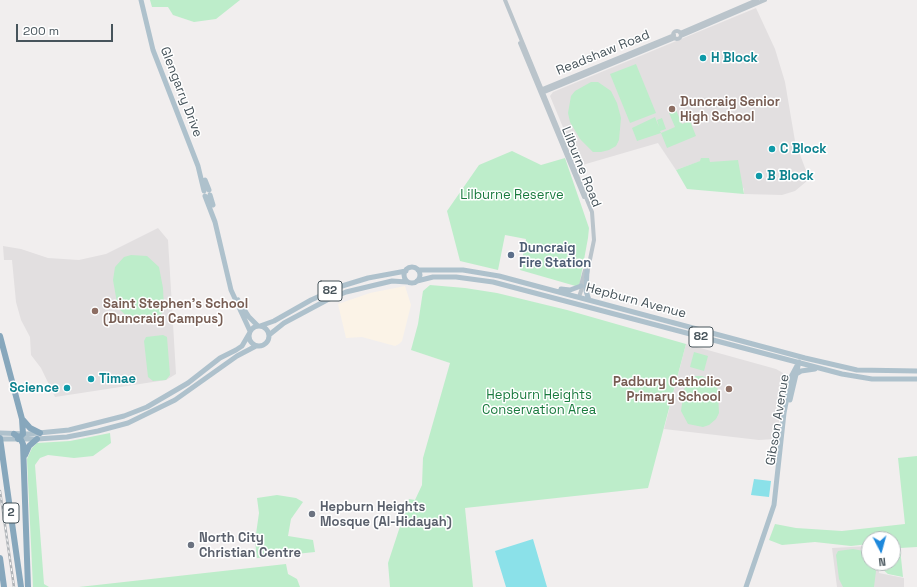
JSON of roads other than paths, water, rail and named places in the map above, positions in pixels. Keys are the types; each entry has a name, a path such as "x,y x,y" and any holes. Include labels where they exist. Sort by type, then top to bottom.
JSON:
{"highway":[{"path":"0,336 22,418 29,427 40,433"},
{"path":"22,418 19,437 24,464 28,587"},
{"name":"2","path":"0,439 21,587"},
{"path":"24,464 26,450 37,440"},
{"path":"0,558 4,587"}],"main road":[{"name":"Glengarry Drive","path":"142,0 153,50 198,166 235,292 246,313 259,326"},
{"name":"Glengarry Drive","path":"207,193 231,290 250,332"},
{"path":"411,268 418,270 420,275 417,281 412,283 407,282 405,277 406,271 411,268"},
{"name":"Hepburn Avenue","path":"418,270 463,270 509,278 804,358 857,370 917,372"},
{"name":"82","path":"19,437 100,424 147,407 188,383 220,358 242,346 250,332 259,326 274,321 310,300 342,286 368,278 406,271"},
{"path":"587,271 586,291 589,300"},
{"name":"Hepburn Avenue","path":"417,281 433,277 466,278 504,284 818,368 872,379 917,379"},
{"path":"466,278 476,277 501,281 509,278"},
{"name":"82","path":"0,433 6,436 37,440 89,433 122,424 145,415 190,391 237,356 256,346 266,344 269,335 284,323 319,304 346,292 392,280 407,282"},
{"path":"538,286 568,290 581,286"},
{"path":"564,300 575,300 579,297 584,303 610,309 616,314"},
{"path":"259,326 264,327 269,335"},
{"path":"250,332 250,341 256,346"},
{"path":"794,355 797,363 804,358"},
{"path":"787,360 794,376 801,371 818,368"},
{"name":"Gibson Avenue","path":"746,587 775,502 783,424 797,363"},
{"name":"Gibson Avenue","path":"749,587 778,502 788,409 794,376"},
{"name":"82","path":"0,439 6,436"}],"street":[{"name":"Lilburne Road","path":"502,0 592,212 594,240 579,297"},
{"name":"Lilburne Road","path":"505,0 590,212 591,245 579,297"},
{"path":"681,34 757,0"},
{"path":"681,34 765,0"},
{"name":"Readshaw Road","path":"541,91 674,36 676,32 681,34"}],"water":[{"path":"754,479 771,481 769,497 751,495"},
{"path":"533,539 547,587 506,587 495,551"}],"railway":[{"path":"0,491 14,587"}],"place":[{"name":"H Block","path":"703,58"},
{"name":"Duncraig Senior High School","path":"672,109"},
{"name":"C Block","path":"772,149"},
{"name":"B Block","path":"759,176"},
{"name":"Duncraig Fire Station","path":"511,255"},
{"name":"Saint Stephen's School (Duncraig Campus)","path":"95,311"},
{"name":"Timae","path":"91,379"},
{"name":"Science","path":"67,388"},
{"name":"Padbury Catholic Primary School","path":"729,389"},
{"name":"Hepburn Heights Mosque (Al-Hidayah)","path":"312,514"},
{"name":"North City Christian Centre","path":"191,545"}],"park label":[{"name":"Lilburne Reserve","path":"512,195"},
{"name":"Hepburn Heights Conservation Area","path":"539,402"}]}
